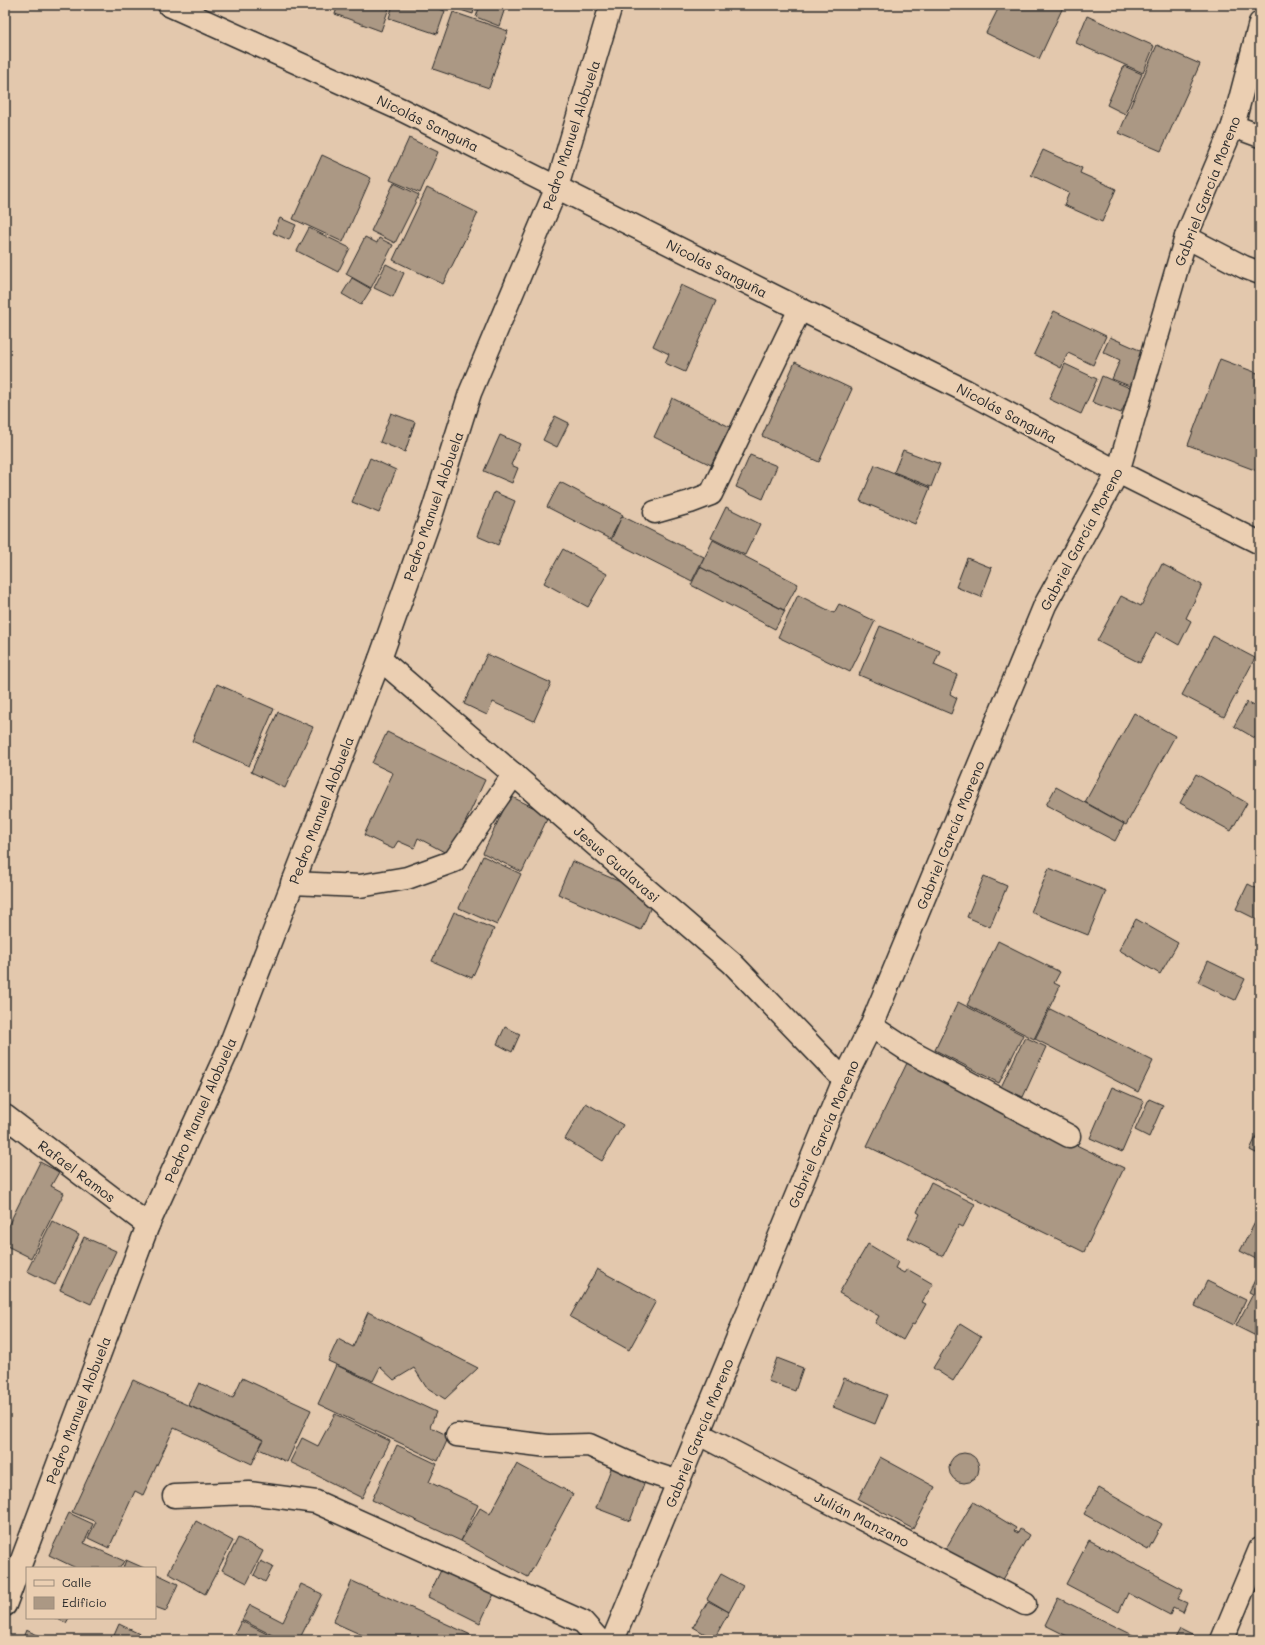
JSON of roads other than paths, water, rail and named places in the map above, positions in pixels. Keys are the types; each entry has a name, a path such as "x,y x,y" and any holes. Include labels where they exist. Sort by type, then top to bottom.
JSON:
{"street":[{"name":"Nicolás Sanguña","path":"169,5 402,110 966,391 1118,472 1260,542"},
{"name":"Pedro Manuel Alobuela","path":"5,1605 148,1225 228,1050 380,659 433,510 470,393 558,187 611,5"},
{"name":"Gabriel García Moreno","path":"613,1640 844,1080 870,1026 1045,605 1118,472 1186,237 1233,126 1260,23"},
{"path":"1233,126 1260,136"},
{"path":"1186,237 1244,267 1260,273"},
{"path":"656,512 690,502 710,494 800,309"},
{"name":"Jesus Gualavasi","path":"380,659 732,963 844,1080"},
{"path":"292,883 360,886 407,878 454,861 514,774"},
{"path":"870,1026 909,1051 1069,1136"},
{"name":"Rafael Ramos","path":"5,1116 148,1225"},
{"name":"Julián Manzano","path":"699,1434 1025,1604"},
{"path":"457,1436 548,1446 589,1445 651,1473 679,1482"},
{"path":"174,1496 249,1493 316,1502 583,1622 599,1640"},
{"path":"1222,1640 1260,1549"}]}
